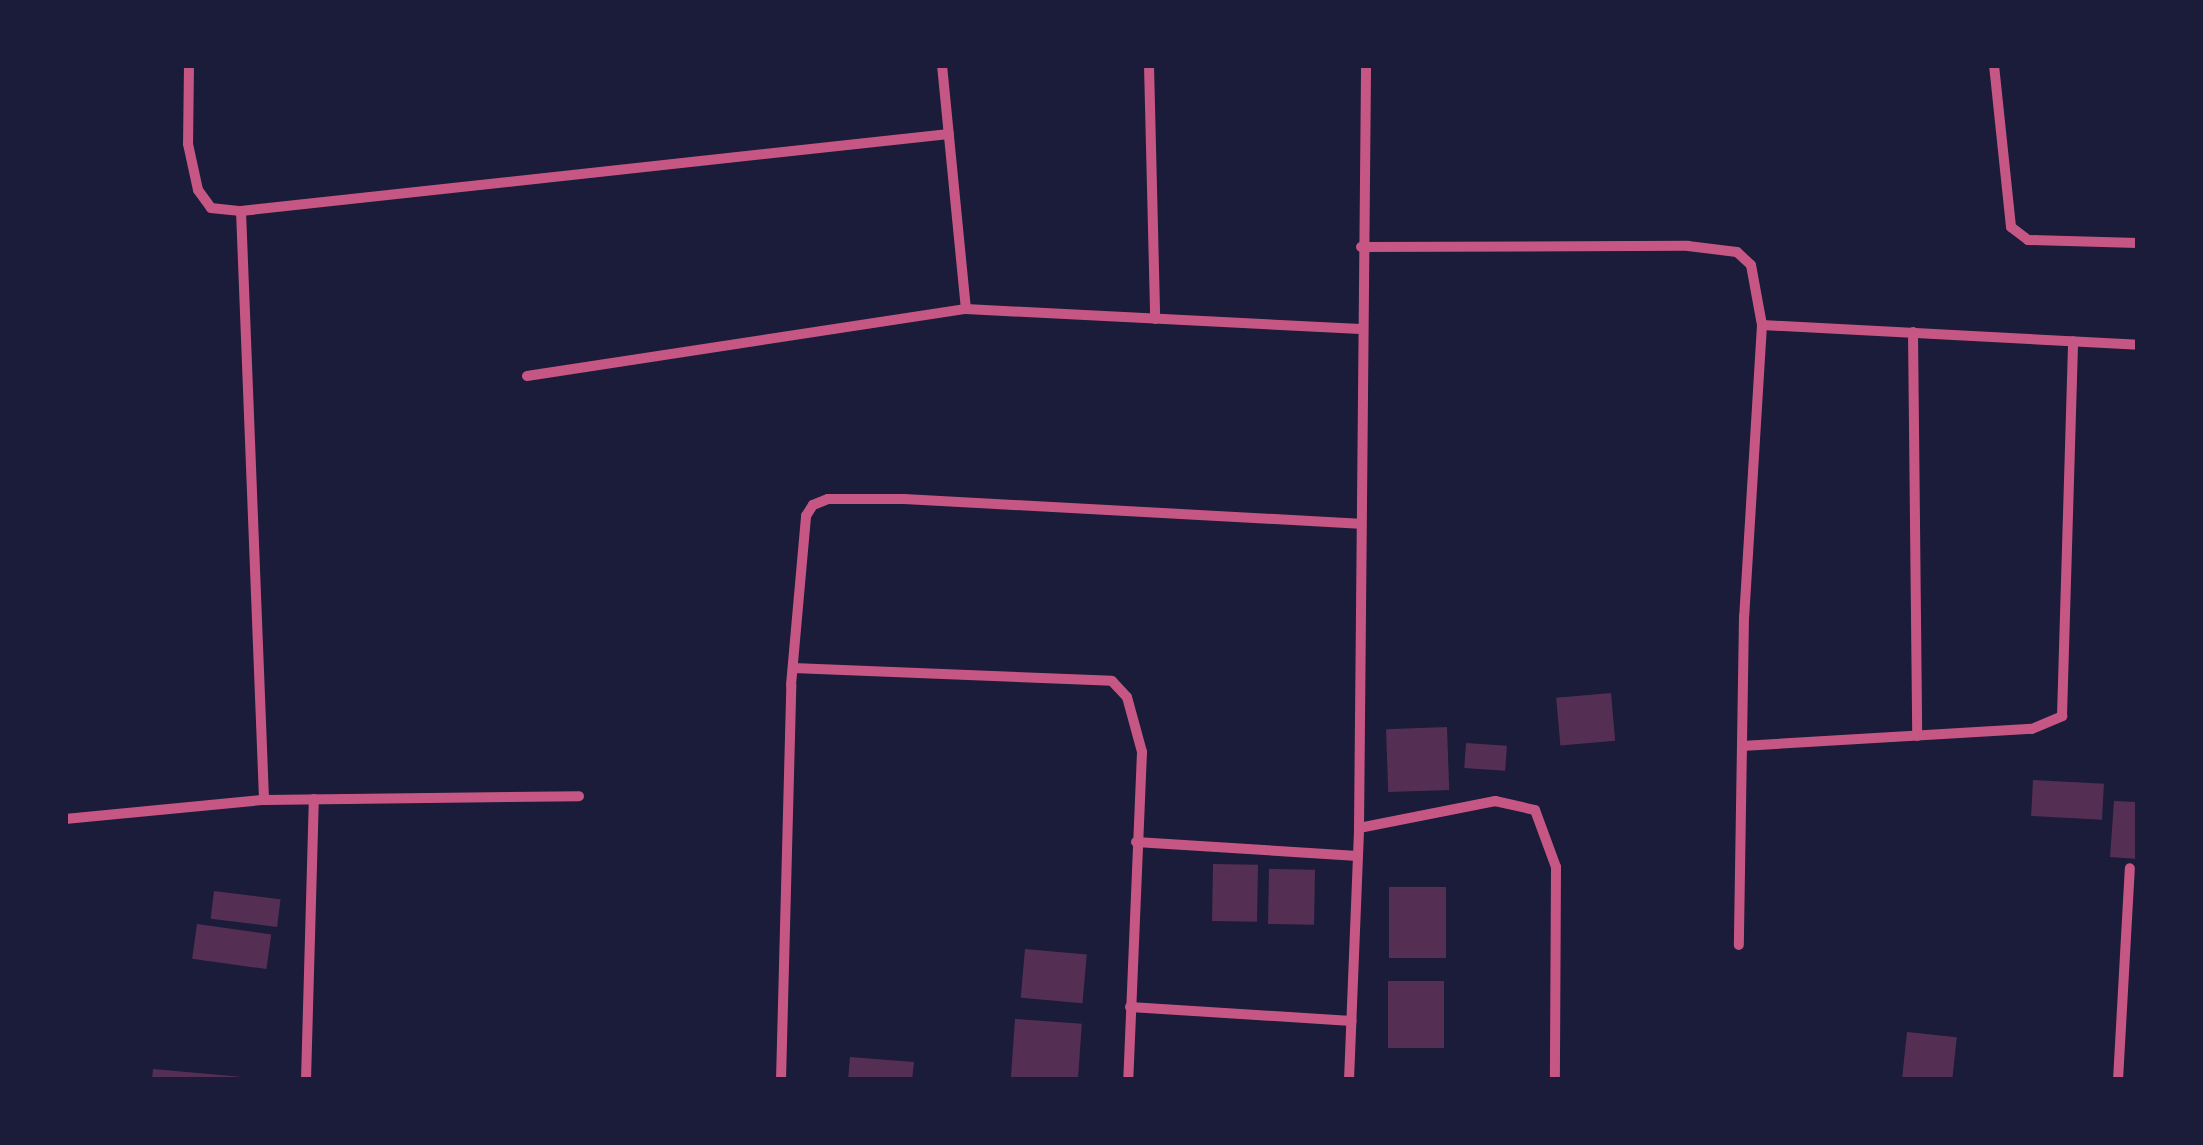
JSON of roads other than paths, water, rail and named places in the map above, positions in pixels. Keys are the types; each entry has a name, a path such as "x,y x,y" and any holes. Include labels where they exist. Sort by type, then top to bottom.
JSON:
{"street":[{"path":"189,65 188,144 198,190 211,208 241,211 949,134"},
{"path":"942,65 966,310"},
{"path":"1149,65 1155,319"},
{"path":"1349,1080 1359,828 1360,329 1366,65"},
{"path":"1994,65 2011,227 2028,240 2138,242"},
{"path":"241,211 264,800"},
{"path":"1361,247 1688,246 1737,252 1751,265 1762,325 1742,746 1739,946"},
{"path":"527,376 966,310 1360,329"},
{"path":"1762,325 2138,344"},
{"path":"1913,332 1916,736"},
{"path":"1742,746 2032,729 2062,716 2073,341"},
{"path":"781,1080 793,668 806,516 828,498 1359,524"},
{"path":"793,668 1112,681 1127,697 1142,752 1128,1080"},
{"path":"65,819 264,800 579,796"},
{"path":"306,1080 314,799"},
{"path":"1359,828 1495,801 1535,810 1556,867 1555,1080"},
{"path":"1136,842 1358,856"},
{"path":"2118,1080 2130,868"},
{"path":"1130,1007 1352,1021"}]}
